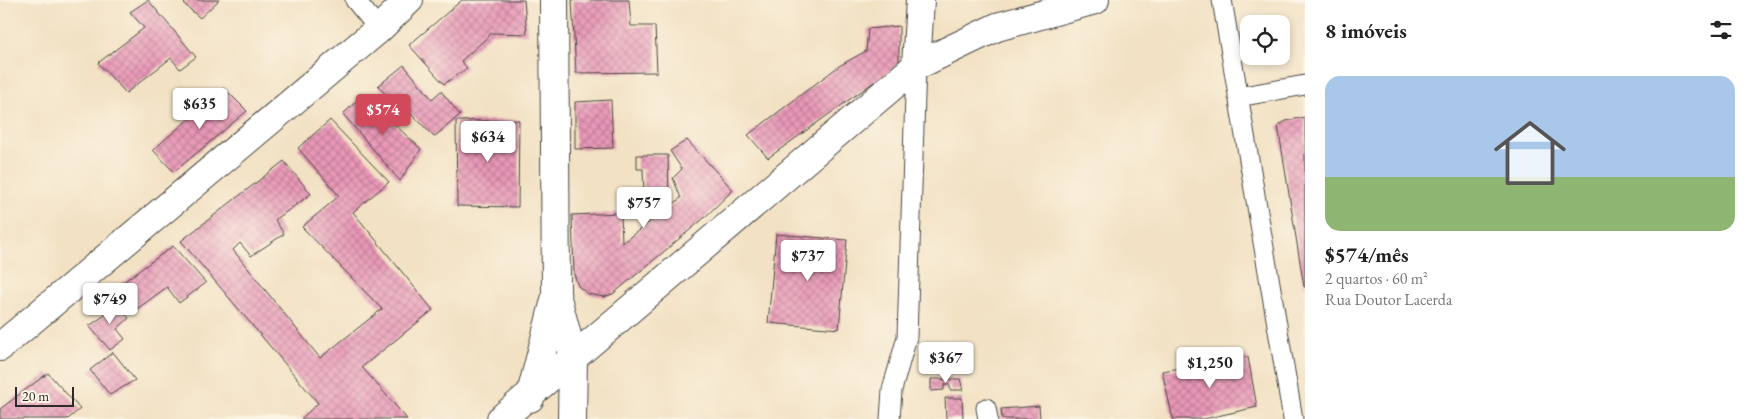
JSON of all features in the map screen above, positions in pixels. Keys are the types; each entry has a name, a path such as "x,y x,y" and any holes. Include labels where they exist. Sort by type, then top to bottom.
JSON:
{"main road":[{"path":"0,347 379,28 409,0"},
{"path":"530,407 556,294 554,0"},
{"path":"916,66 920,0"},
{"path":"501,419 530,407 573,358 916,66 997,27 1095,0"},
{"path":"556,294 573,358 572,419"}],"street":[{"path":"355,0 379,28"},
{"path":"1222,0 1293,419"},
{"path":"890,419 892,390 907,337 916,66"},
{"path":"1238,97 1305,85"}],"building":[{"path":"148,0 196,57 180,69 171,58 126,93 98,63 144,28 130,12"},
{"path":"188,0 219,0 200,18 184,4"},
{"path":"462,0 524,0 527,34 492,33 461,61 467,68 444,84 409,45"},
{"path":"572,0 629,0 631,26 655,26 657,72 576,73"},
{"path":"899,26 899,64 768,158 748,135 839,66 866,51 868,29"},
{"path":"404,65 432,99 441,91 460,115 434,137 412,114 408,118 378,86"},
{"path":"224,88 247,111 174,172 153,150"},
{"path":"363,95 421,149 400,181 343,114"},
{"path":"611,100 613,148 575,149 575,102"},
{"path":"1305,117 1304,287 1278,126 1286,121"},
{"path":"330,120 389,182 353,212 433,310 362,367 407,419 301,419 318,403 181,241 284,161 311,194 275,220 284,234 251,256 240,243 233,250 320,358 382,309 302,227 339,196 298,148"},
{"path":"519,120 518,207 457,206 456,121"},
{"path":"687,140 733,190 703,219 613,294 604,297 588,294 578,286 574,274 572,215 621,213 622,243 681,198 673,178 682,169 670,151"},
{"path":"637,155 668,155 669,200 644,200 643,169 637,169"},
{"path":"776,234 847,240 839,329 768,323"},
{"path":"173,246 206,283 179,303 167,287 137,309 119,285"},
{"path":"107,298 129,318 117,329 125,339 110,350 89,326 105,315 98,306"},
{"path":"113,352 135,380 110,395 90,370"},
{"path":"1248,357 1257,407 1204,419 1173,419 1162,371"},
{"path":"48,373 80,409 68,419 0,419 0,409"},
{"path":"931,379 960,379 963,390 950,390 950,385 944,385 944,390 931,391"},
{"path":"945,398 962,398 963,419 946,419"},
{"path":"1039,406 1040,419 1002,419 1001,409"}]}
